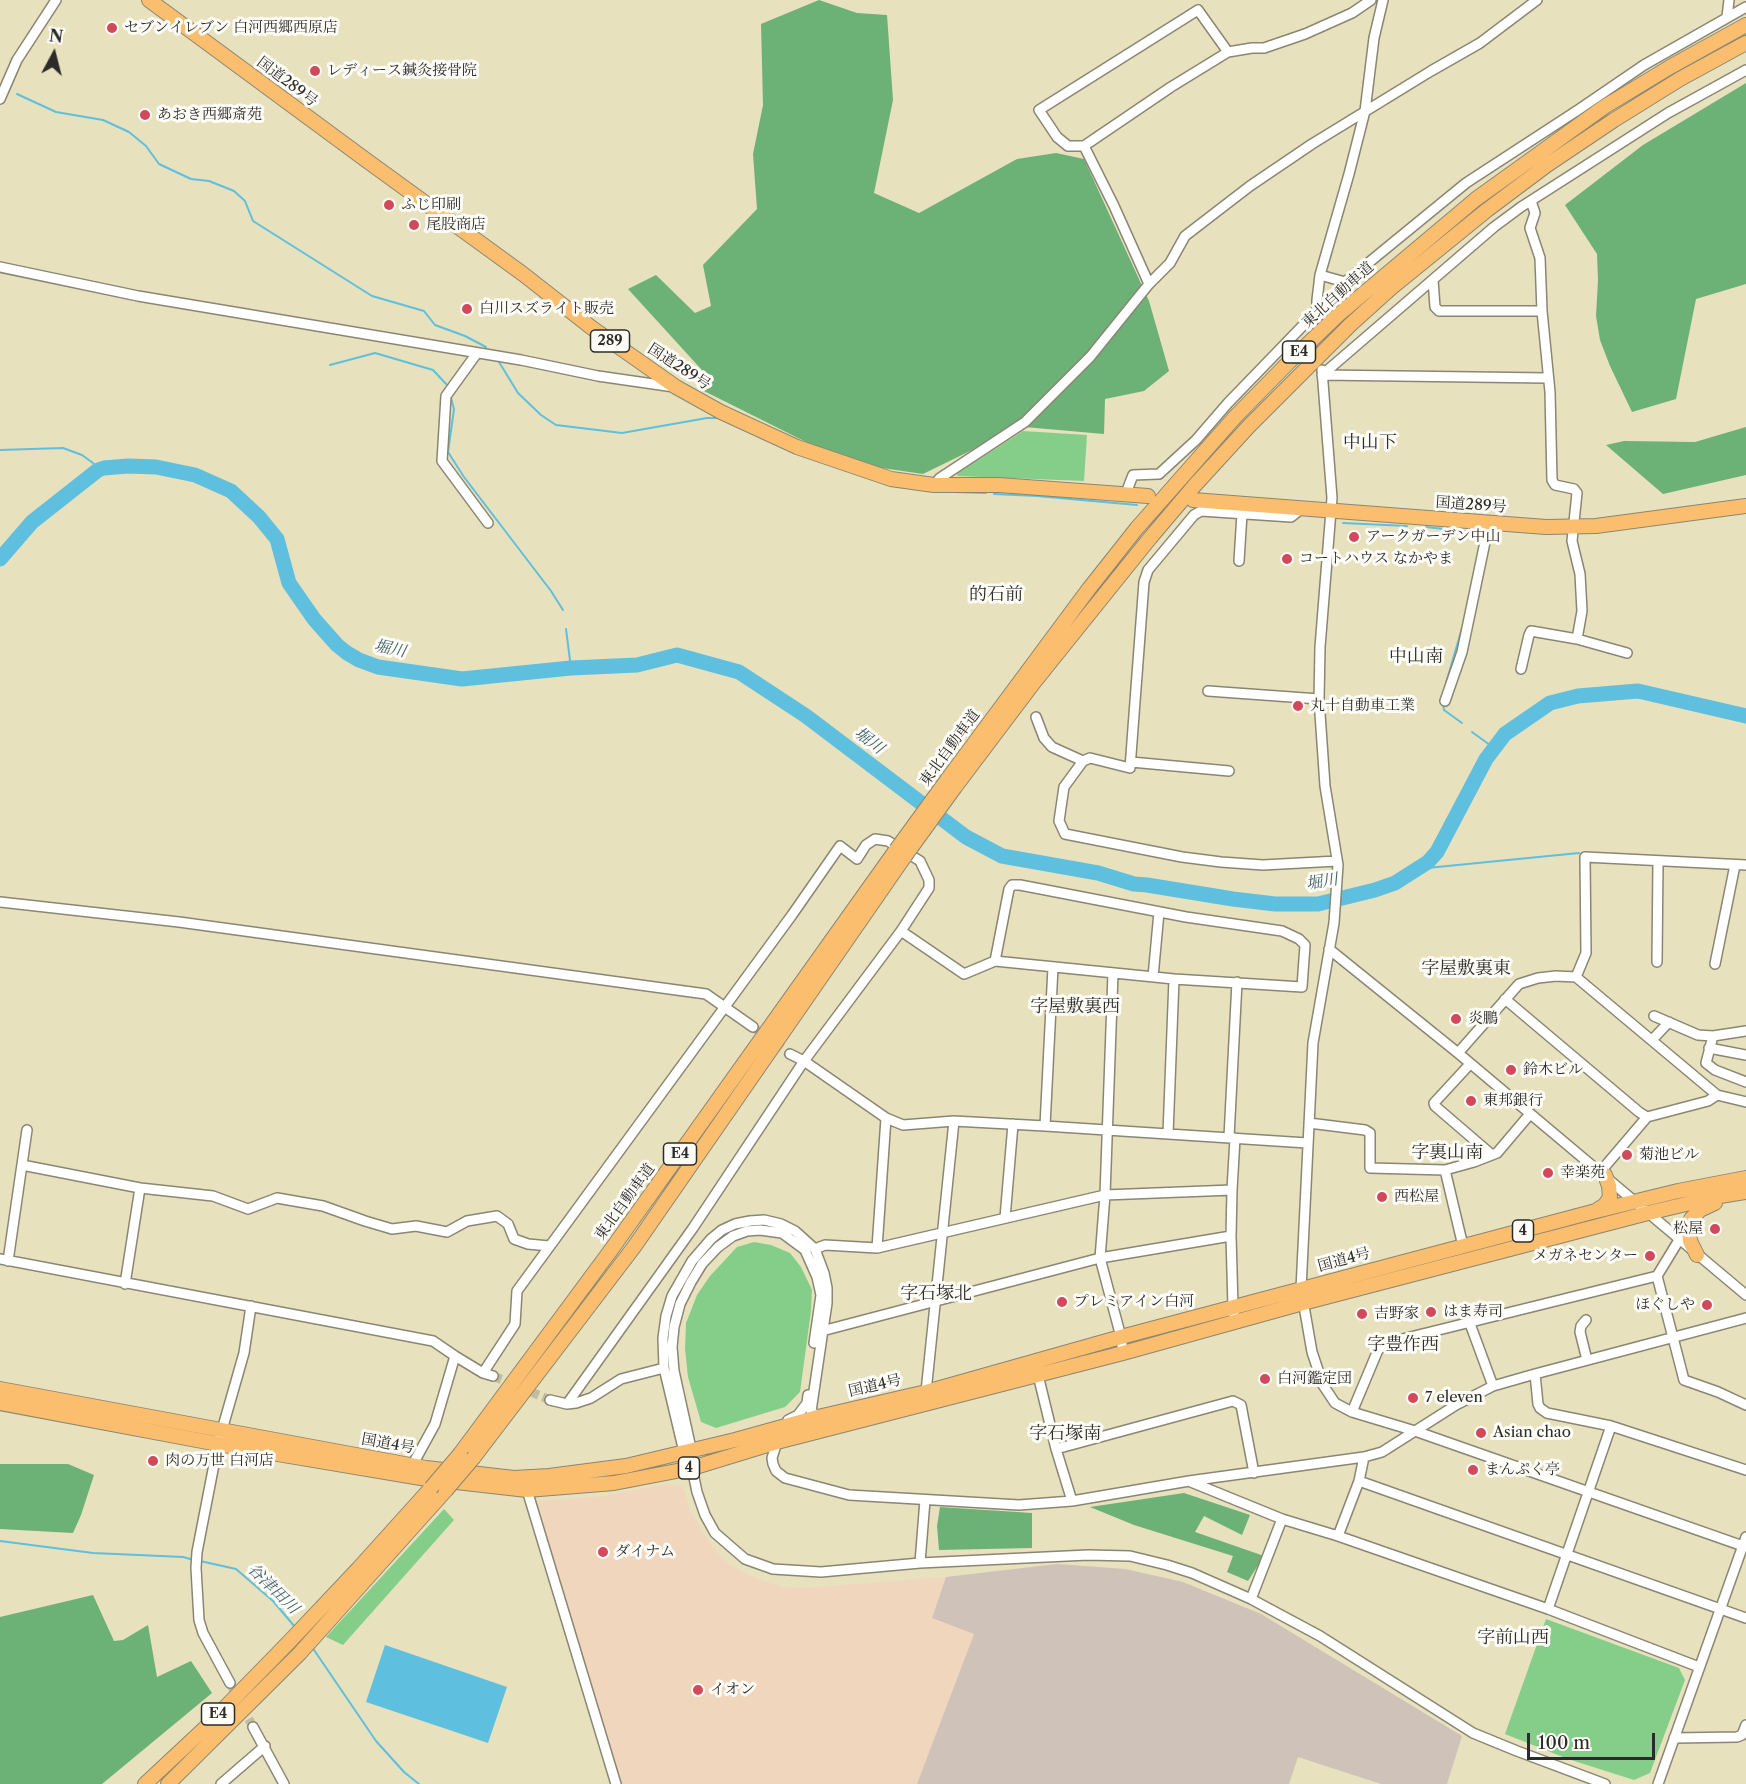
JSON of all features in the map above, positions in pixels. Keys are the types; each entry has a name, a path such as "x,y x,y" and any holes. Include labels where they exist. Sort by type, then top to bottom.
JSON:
{"highway":[{"name":"国道289号","path":"149,0 523,274 592,328 676,387 721,412 796,447 891,479 934,484 999,485 1148,496"},
{"name":"東北自動車道","path":"145,1784 289,1642 358,1569 460,1454 901,853 1081,599 1137,528 1235,417 1338,315 1485,193 1604,107 1746,25"},
{"name":"東北自動車道","path":"951,784 1195,485 1263,411 1350,325 1487,210 1547,165 1614,120 1746,43"},
{"name":"国道289号","path":"1193,500 1489,523 1572,527 1596,526 1746,506"},
{"name":"東北自動車道","path":"168,1784 300,1653 474,1457 634,1247 901,853"},
{"path":"1592,1212 1605,1205 1610,1197 1609,1186 1603,1173"},
{"name":"国道4号","path":"0,1389 220,1438 421,1478 527,1490 614,1483 692,1468 777,1442 1236,1323 1302,1296 1463,1246 1635,1201 1746,1178"},
{"path":"1697,1255 1690,1241 1691,1219 1700,1210 1746,1194"},
{"name":"国道4号","path":"0,1403 220,1438 413,1464 426,1468 514,1479 549,1476 626,1466 735,1440 818,1417 926,1392 1233,1306 1302,1296 1648,1213 1746,1194"}],"street":[{"path":"0,99 17,60 56,0"},
{"path":"1228,52 1198,9 1039,110 1057,137 1068,146 1084,146 1171,87 1228,52 1264,48 1305,34 1352,13 1371,0"},
{"path":"1126,493 1133,474 1159,474 1196,440 1236,394 1317,315 1320,275 1365,111 1374,38 1383,0"},
{"path":"934,484 1025,422 1090,357 1149,284 1170,263 1185,236 1250,186 1312,144 1480,43 1537,0"},
{"path":"1727,17 1729,0"},
{"path":"1320,275 1345,282 1466,183 1644,65 1746,7"},
{"path":"1322,373 1494,227 1668,113 1746,70"},
{"path":"1084,146 1149,284"},
{"path":"1531,201 1535,213 1530,228 1540,258 1542,311 1550,392 1552,480 1555,485 1574,489 1577,493 1572,527 1572,541 1580,574 1581,611 1577,639"},
{"path":"0,267 138,296 521,360 598,376 676,387"},
{"path":"1433,280 1435,307 1439,311 1542,311"},
{"path":"477,353 446,396 442,461 488,523"},
{"path":"1322,373 1547,378"},
{"path":"1322,373 1332,498 1320,647 1319,699 1325,786 1337,863 1334,923 1313,1043 1307,1143 1302,1296 1312,1352 1323,1385 1335,1403 1352,1412 1415,1431 1588,1492 1745,1543 1658,1784"},
{"path":"1036,717 1044,738 1052,747 1083,760 1090,758 1130,768 1144,582 1148,570 1194,515 1201,511 1291,517 1301,509"},
{"path":"1239,561 1242,514"},
{"path":"1445,701 1462,652 1489,523"},
{"path":"1521,669 1528,635 1531,631 1577,639 1627,652"},
{"path":"1208,691 1319,699"},
{"path":"1083,760 1064,787 1059,821 1065,834 1182,857 1221,862 1263,866 1337,863"},
{"path":"1131,762 1229,771"},
{"path":"483,1373 515,1324 517,1291 840,846 857,859 866,845 875,839 888,841 920,861 929,880 929,888 902,931 804,1061 693,1228 567,1404"},
{"path":"1576,977 1586,953 1585,857 1746,866"},
{"path":"1657,962 1658,861"},
{"path":"1715,964 1735,865"},
{"path":"902,931 964,974 995,961 1174,979 1302,987 1305,945 1299,939 1282,931 1159,912 1012,885 1009,889 995,961"},
{"path":"0,902 179,922 706,994 753,1027"},
{"path":"1153,977 1159,912"},
{"path":"1329,949 1603,1173 1746,1295"},
{"path":"1045,1126 1053,967"},
{"path":"1113,973 1100,1258 1121,1336 1123,1353"},
{"path":"1458,1053 1519,984 1538,978 1576,977 1717,1095 1746,1102"},
{"path":"1168,1134 1174,979"},
{"path":"1236,1323 1233,1306 1231,1236 1237,982"},
{"path":"1505,999 1647,1117"},
{"path":"1654,1016 1698,1035 1713,1036 1746,1031"},
{"path":"1652,1040 1669,1022"},
{"path":"1713,1036 1706,1063 1715,1070 1746,1082"},
{"path":"1710,1048 1746,1055"},
{"path":"790,1054 804,1061 886,1118 903,1125 954,1121 1307,1143"},
{"path":"1470,1064 1434,1103 1492,1155"},
{"path":"1603,1173 1647,1117 1708,1101 1717,1095"},
{"path":"1309,1123 1370,1132 1370,1168 1444,1170 1497,1153 1530,1114"},
{"path":"877,1248 886,1118"},
{"path":"926,1392 954,1121"},
{"path":"1005,1218 1013,1124"},
{"path":"27,1130 4,1260 433,1341 483,1373 493,1376"},
{"path":"22,1166 140,1188 213,1196 248,1209 277,1198 323,1206 392,1229 416,1226 447,1232 467,1221 497,1216 508,1224 514,1239 528,1244 549,1246"},
{"path":"1444,1170 1463,1246"},
{"path":"125,1284 140,1188"},
{"path":"815,1249 825,1245 877,1248 1104,1195 1232,1190"},
{"path":"818,1417 811,1411 827,1288 815,1249 795,1231 781,1224 764,1220 735,1224 722,1230 692,1261 672,1296 666,1316 664,1368 705,1515 715,1533 745,1559 773,1569 821,1572 920,1563 1088,1555 1130,1556 1167,1565 1192,1573 1251,1599 1320,1636 1473,1732 1517,1752 1605,1784"},
{"path":"688,1451 672,1347 680,1304 697,1273 718,1247 733,1236 747,1231 782,1233 805,1250 817,1277 820,1295 807,1403 798,1415 790,1420 748,1431 735,1440"},
{"path":"822,1331 1100,1258 1231,1236"},
{"path":"1679,1240 1657,1276 1684,1380 1746,1405"},
{"path":"1352,1412 1378,1350 1386,1343 1657,1276"},
{"path":"230,1683 210,1647 199,1620 196,1568 197,1552 220,1438 244,1353 251,1306"},
{"path":"777,1442 772,1458 776,1471 785,1478 849,1495 1019,1505 1072,1501 1382,1452 1456,1405 1494,1386 1746,1318"},
{"path":"1586,1320 1580,1332 1587,1360"},
{"path":"1469,1321 1494,1386"},
{"path":"413,1464 435,1424 455,1356"},
{"path":"550,1400 567,1404 576,1403 591,1398 621,1379 664,1368"},
{"path":"1534,1374 1540,1408 1547,1413 1611,1426 1746,1470"},
{"path":"1038,1375 1056,1449 1072,1501"},
{"path":"1056,1449 1233,1401 1241,1405 1254,1473"},
{"path":"1548,1609 1611,1426"},
{"path":"1338,1536 1359,1481 1364,1456"},
{"path":"1189,1481 1282,1519 1338,1536 1548,1609 1699,1667"},
{"path":"1359,1481 1746,1618"},
{"path":"527,1490 616,1784"},
{"path":"920,1563 925,1500"},
{"path":"1251,1599 1282,1519"},
{"path":"1674,1738 1737,1737 1742,1735 1746,1725"},
{"path":"253,1726 284,1784"},
{"path":"221,1784 265,1746"}],"shaded area":[{"path":"667,1484 683,1487 690,1511 712,1547 730,1565 767,1582 783,1587 805,1588 946,1577 932,1618 974,1634 917,1784 621,1784 535,1503 604,1496"},
{"path":"1057,1564 1125,1569 1183,1582 1261,1614 1462,1736 1447,1784 1381,1784 1298,1757 1289,1784 917,1784 974,1634 932,1618 946,1577"}],"green space":[{"path":"819,0 857,13 887,15 893,100 874,193 919,213 1017,159 1056,153 1084,159 1149,301 1169,371 1144,391 1105,399 1104,434 1013,426 970,451 923,474 882,468 812,445 704,391 711,380 628,289 656,275 695,313 711,306 703,265 757,209 753,154 763,105 761,24"},
{"path":"1746,83 1746,284 1696,299 1676,399 1632,412 1600,340 1596,316 1597,254 1565,205 1643,145"},
{"path":"1746,427 1746,475 1663,494 1606,445 1624,441 1695,442"},
{"path":"1023,431 1087,435 1084,481 957,476 958,473"},
{"path":"754,1242 771,1245 790,1253 801,1267 812,1290 800,1392 785,1407 716,1428 701,1422 688,1377 685,1349 686,1323 697,1295 710,1276 737,1247"},
{"path":"0,1464 68,1464 94,1475 73,1533 0,1529"},
{"path":"1184,1493 1250,1515 1242,1535 1204,1516 1195,1532 1264,1556 1248,1581 1227,1572 1233,1556 1134,1525 1090,1507"},
{"path":"940,1507 1032,1513 1032,1548 939,1550 937,1526"},
{"path":"444,1509 454,1520 343,1645 326,1637"},
{"path":"93,1595 114,1641 123,1640 148,1625 157,1677 191,1661 212,1693 102,1784 0,1784 0,1617"},
{"path":"1546,1619 1679,1668 1685,1680 1650,1773 1634,1780 1568,1759 1505,1734"}],"water":[{"path":"385,1645 507,1687 488,1743 366,1702"}],"waterway":[{"path":"17,94 56,112 103,120 129,132 146,146 159,164 191,179 209,181 234,191 245,201 253,221 372,296 424,311 435,325 486,347"},
{"path":"330,365 375,353 433,370 447,385"},
{"path":"499,362 518,393 541,415 556,425 622,433 707,418 720,418"},
{"path":"451,398 454,409 448,452 563,610"},
{"path":"0,450 63,448 82,455 98,470"},
{"name":"堀川","path":"0,559 32,522 98,470 128,466 156,467 195,475 231,491 259,517 277,539 289,583 314,619 337,645 359,660 378,667 462,679 571,668 637,665 677,655 739,672 806,716 966,837 1002,856 1098,873 1134,884 1275,904 1318,904 1375,890 1395,883 1428,862 1437,852 1486,759 1505,734 1550,703 1578,696 1638,691 1746,716"},
{"path":"953,492 986,493"},
{"path":"994,494 1137,505"},
{"path":"1343,523 1407,526"},
{"path":"1426,527 1481,533 1480,546"},
{"path":"1446,683 1462,628"},
{"path":"566,629 571,668"},
{"path":"1443,703 1444,710 1462,723"},
{"path":"1472,732 1494,748"},
{"path":"1417,869 1579,853"},
{"name":"谷津田川","path":"0,1541 93,1553 183,1557 194,1560"},
{"name":"谷津田川","path":"200,1561 236,1569 273,1601 295,1627"},
{"name":"谷津田川","path":"312,1647 376,1741 404,1772 419,1784"}],"tunnel":[{"path":"1317,318 1321,358"},
{"path":"753,1027 790,1054"},
{"path":"493,1376 550,1400"},
{"path":"230,1683 253,1727"}],"place":[{"name":"セブンイレブン 白河西郷西原店","path":"112,28"},
{"name":"レディース鍼灸接骨院","path":"315,71"},
{"name":"あおき西郷斎苑","path":"145,115"},
{"name":"ふじ印刷","path":"389,205"},
{"name":"尾股商店","path":"414,225"},
{"name":"白川スズライト販売","path":"467,309"},
{"name":"アークガーデン中山","path":"1354,537"},
{"name":"コートハウス なかやま","path":"1287,559"},
{"name":"丸十自動車工業","path":"1298,706"},
{"name":"炎鵬","path":"1456,1019"},
{"name":"鈴木ビル","path":"1511,1070"},
{"name":"東邦銀行","path":"1471,1101"},
{"name":"菊池ビル","path":"1627,1155"},
{"name":"幸楽苑","path":"1548,1173"},
{"name":"西松屋","path":"1382,1197"},
{"name":"松屋","path":"1715,1229"},
{"name":"メガネセンター","path":"1650,1256"},
{"name":"プレミアイン白河","path":"1062,1302"},
{"name":"ほぐしや","path":"1707,1305"},
{"name":"はま寿司","path":"1431,1312"},
{"name":"吉野家","path":"1362,1314"},
{"name":"白河鑑定団","path":"1265,1379"},
{"name":"7 eleven","path":"1413,1398"},
{"name":"Asian chao","path":"1481,1433"},
{"name":"肉の万世 白河店","path":"153,1461"},
{"name":"まんぷく亭","path":"1473,1470"},
{"name":"ダイナム","path":"603,1552"},
{"name":"イオン","path":"698,1690"}],"district":[{"name":"中山下","path":"1370,443"},
{"name":"的石前","path":"996,595"},
{"name":"中山南","path":"1416,657"},
{"name":"字屋敷裏東","path":"1466,969"},
{"name":"字屋敷裏西","path":"1075,1007"},
{"name":"字裏山南","path":"1447,1153"},
{"name":"字石塚北","path":"936,1294"},
{"name":"字豊作西","path":"1403,1345"},
{"name":"字石塚南","path":"1065,1434"},
{"name":"字前山西","path":"1513,1638"}]}
